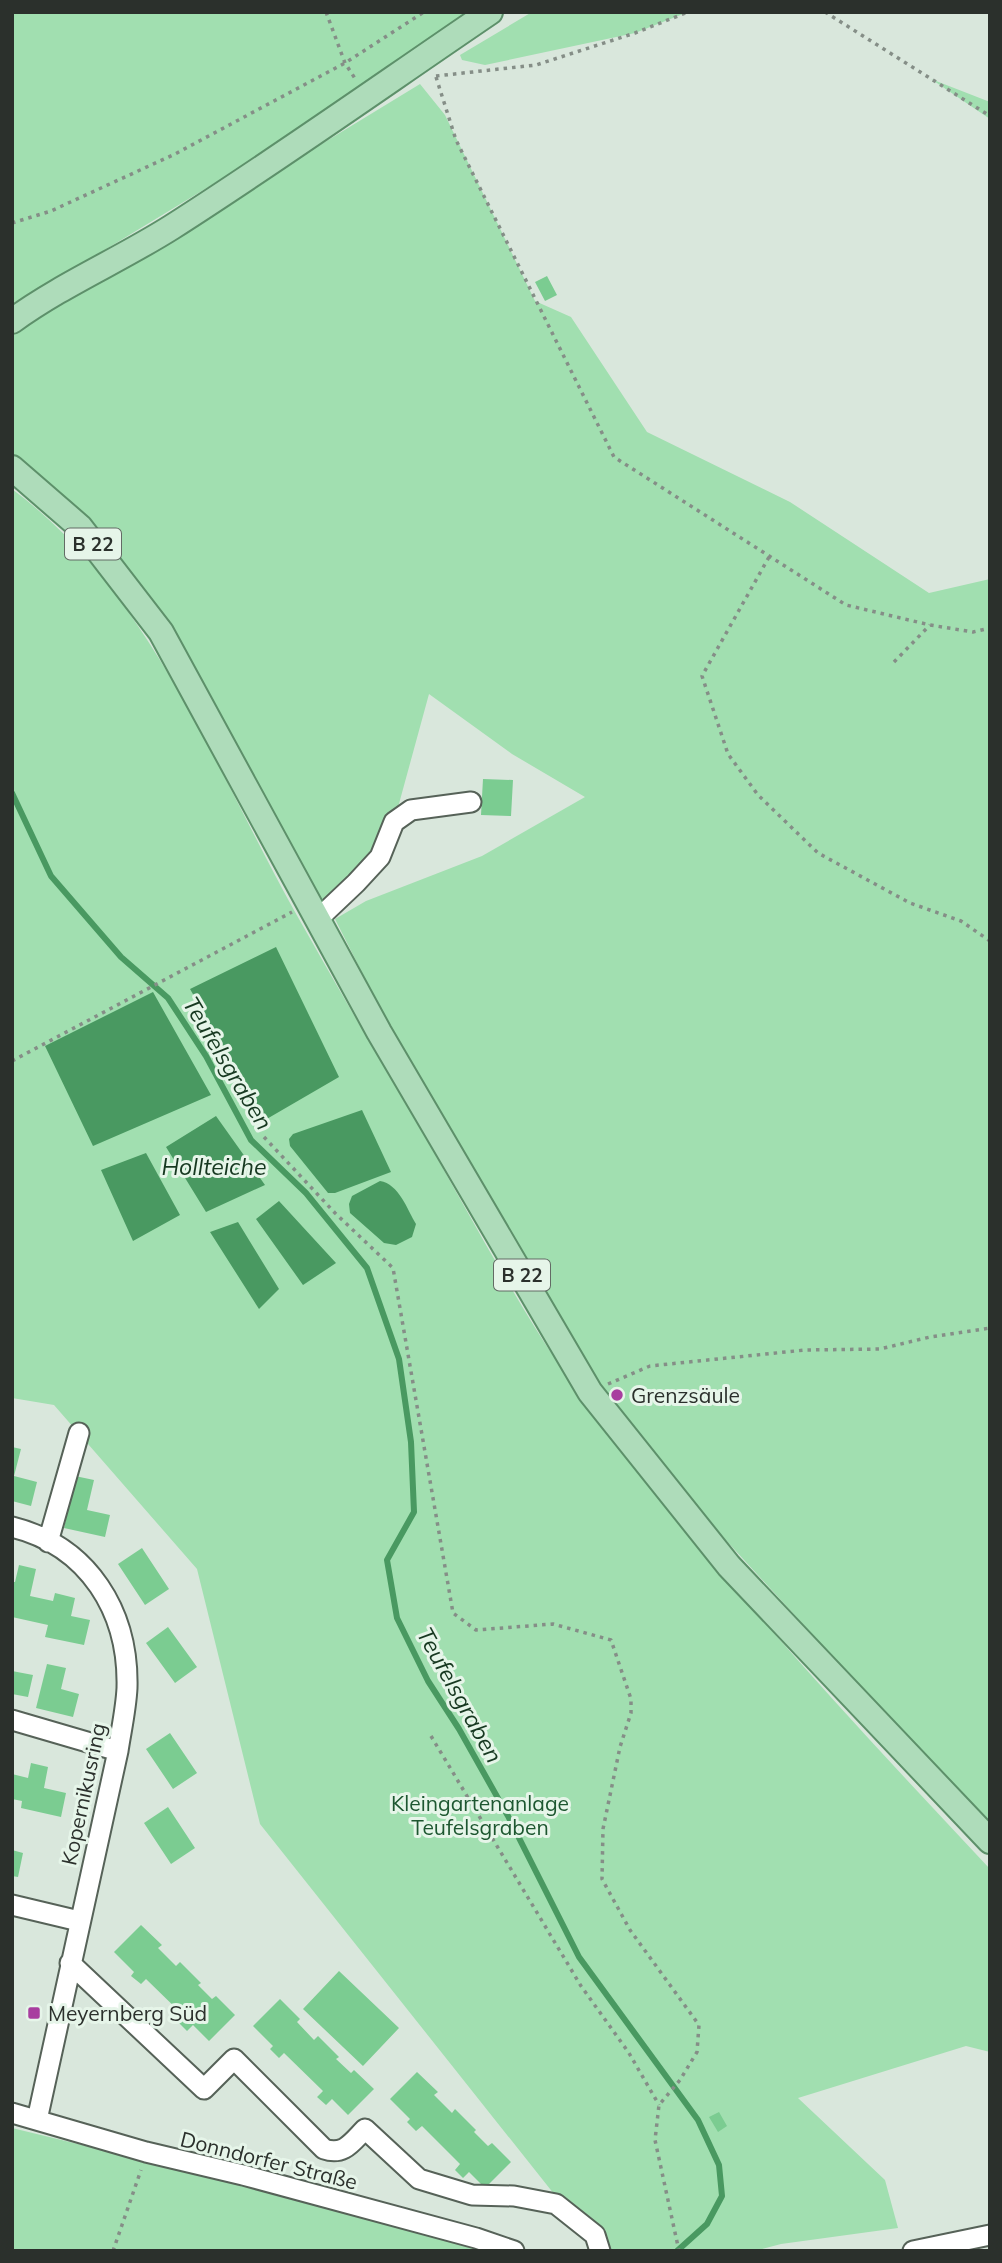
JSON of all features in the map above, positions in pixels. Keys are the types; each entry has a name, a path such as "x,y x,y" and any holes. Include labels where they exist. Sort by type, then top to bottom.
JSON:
{"main road":[{"path":"12,321 42,300 170,228 367,98 432,66 490,12"},
{"path":"12,311 42,300"},
{"name":"B 22","path":"12,468 80,527 161,632 379,1032 590,1392 729,1566 990,1841"}],"street":[{"path":"313,911 356,883 380,857 394,822 411,810 471,802"},
{"path":"48,1542 79,1433"},
{"name":"Kopernikusring","path":"12,1527 48,1542 81,1564 101,1587 114,1611 122,1637 127,1690 118,1751 37,2120"},
{"path":"12,1720 118,1751"},
{"path":"12,1905 79,1921"},
{"path":"70,1963 204,2089 234,2059 324,2149 337,2152 345,2150 365,2129 419,2179 471,2195 514,2196 556,2203 594,2235 600,2251"},
{"name":"Donndorfer Straße","path":"12,2113 146,2152 243,2175 476,2238 514,2251"},
{"path":"913,2251 990,2235"}],"path":[{"path":"326,12 345,63"},
{"path":"12,223 51,211 174,154 345,63 424,12"},
{"path":"688,12 635,33 536,65 432,66 456,140 614,457 846,605 973,632 990,628"},
{"path":"825,12 990,116"},
{"path":"769,557 702,676 728,754 758,795 818,853 910,903 961,921 990,941"},
{"path":"894,662 930,625"},
{"path":"12,1061 313,911"},
{"path":"264,1137 335,1213 393,1268 453,1613 475,1630 552,1624 611,1640 631,1699 631,1713 620,1747 603,1829 602,1879 630,1930 699,2025 697,2052 680,2080 659,2105 655,2140 678,2251"},
{"path":"590,1392 650,1366 805,1350 880,1349 930,1337 990,1328"},
{"path":"431,1736 581,1986 629,2053 659,2105"},
{"path":"113,2251 146,2152"}],"green space":[{"path":"12,12 474,12 279,144 29,296 12,303"},
{"path":"532,12 688,12 635,33 485,65 462,60 460,55"},
{"path":"931,79 990,102 990,119"},
{"path":"420,84 445,115 535,301 571,317 647,432 790,502 929,593 990,579 990,1828 711,1524 582,1366 405,1058 335,919 366,901 482,856 585,797 512,754 429,694 394,822 380,857 330,900 318,899 188,658 49,487 12,454 12,333"},
{"name":"Kleingartenanlage Teufelsgraben","path":"12,489 60,531 103,578 140,629 206,741 295,912 509,1284 573,1385 727,1579 857,1726 990,1869 990,2052 966,2046 798,2098 885,2180 898,2228 781,2244 755,2251 607,2251 554,2194 260,1824 197,1569 54,1405 12,1398"},
{"path":"12,2128 243,2184 482,2251 12,2251"}],"water":[{"path":"276,947 339,1077 265,1120 190,989"},
{"path":"153,992 211,1095 93,1146 45,1046"},
{"path":"362,1110 391,1172 335,1193 328,1193 290,1146 289,1139 293,1134"},
{"name":"Hollteiche","path":"216,1116 265,1185 206,1212 166,1147"},
{"path":"146,1153 180,1215 133,1241 101,1170"},
{"path":"380,1181 387,1183 397,1192 416,1224 412,1237 396,1245 384,1243 350,1213 352,1196"},
{"path":"279,1201 336,1263 303,1285 256,1219"},
{"path":"238,1222 279,1289 259,1309 210,1232"}],"building":[{"path":"547,276 557,295 545,301 535,282"},
{"path":"483,779 513,780 511,816 481,815"},
{"path":"12,1447 21,1449 14,1476 37,1482 31,1506 12,1501"},
{"path":"75,1476 94,1480 87,1510 110,1515 105,1537 64,1528"},
{"path":"142,1548 169,1589 145,1605 118,1564"},
{"path":"19,1565 36,1569 30,1596 53,1601 55,1593 75,1598 71,1616 90,1620 84,1645 45,1637 48,1625 12,1617 12,1582 15,1582"},
{"path":"168,1627 197,1667 175,1683 146,1643"},
{"path":"47,1664 66,1668 61,1689 79,1694 73,1717 36,1708"},
{"path":"12,1671 33,1675 28,1697 12,1694"},
{"path":"170,1733 197,1773 173,1789 146,1749"},
{"path":"31,1763 48,1767 44,1788 66,1793 61,1817 21,1808 22,1801 12,1799 12,1774 28,1778"},
{"path":"168,1807 195,1848 171,1864 144,1823"},
{"path":"12,1850 23,1853 18,1877 12,1876"},
{"path":"141,1925 162,1945 158,1948 176,1966 180,1962 201,1983 198,1985 212,1999 216,1996 235,2015 209,2041 193,2025 187,2031 179,2023 185,2017 146,1979 141,1984 131,1976 134,1972 114,1952"},
{"path":"339,1971 399,2028 363,2066 303,2009"},
{"path":"280,1999 300,2019 297,2022 314,2040 318,2036 339,2057 336,2059 351,2073 354,2070 374,2089 348,2115 332,2099 326,2105 317,2097 323,2091 284,2053 279,2058 270,2049 273,2046 253,2026"},
{"path":"417,2072 438,2092 434,2095 452,2113 455,2109 488,2146 492,2143 511,2162 485,2188 469,2172 463,2178 455,2170 460,2164 422,2126 416,2131 407,2122 410,2119 390,2099"},
{"path":"719,2112 727,2126 718,2132 709,2117"}],"waterway":[{"name":"Teufelsgraben","path":"12,793 51,876 121,957 168,998 206,1056 251,1140 306,1193 367,1268 399,1359 411,1442 414,1512 387,1560 397,1618 428,1681 459,1729 508,1816 579,1957 698,2120 719,2165 722,2196 707,2224 677,2251"}],"place":[{"name":"Grenzsäule","path":"617,1395"},
{"name":"Meyernberg Süd","path":"34,2013"}]}
